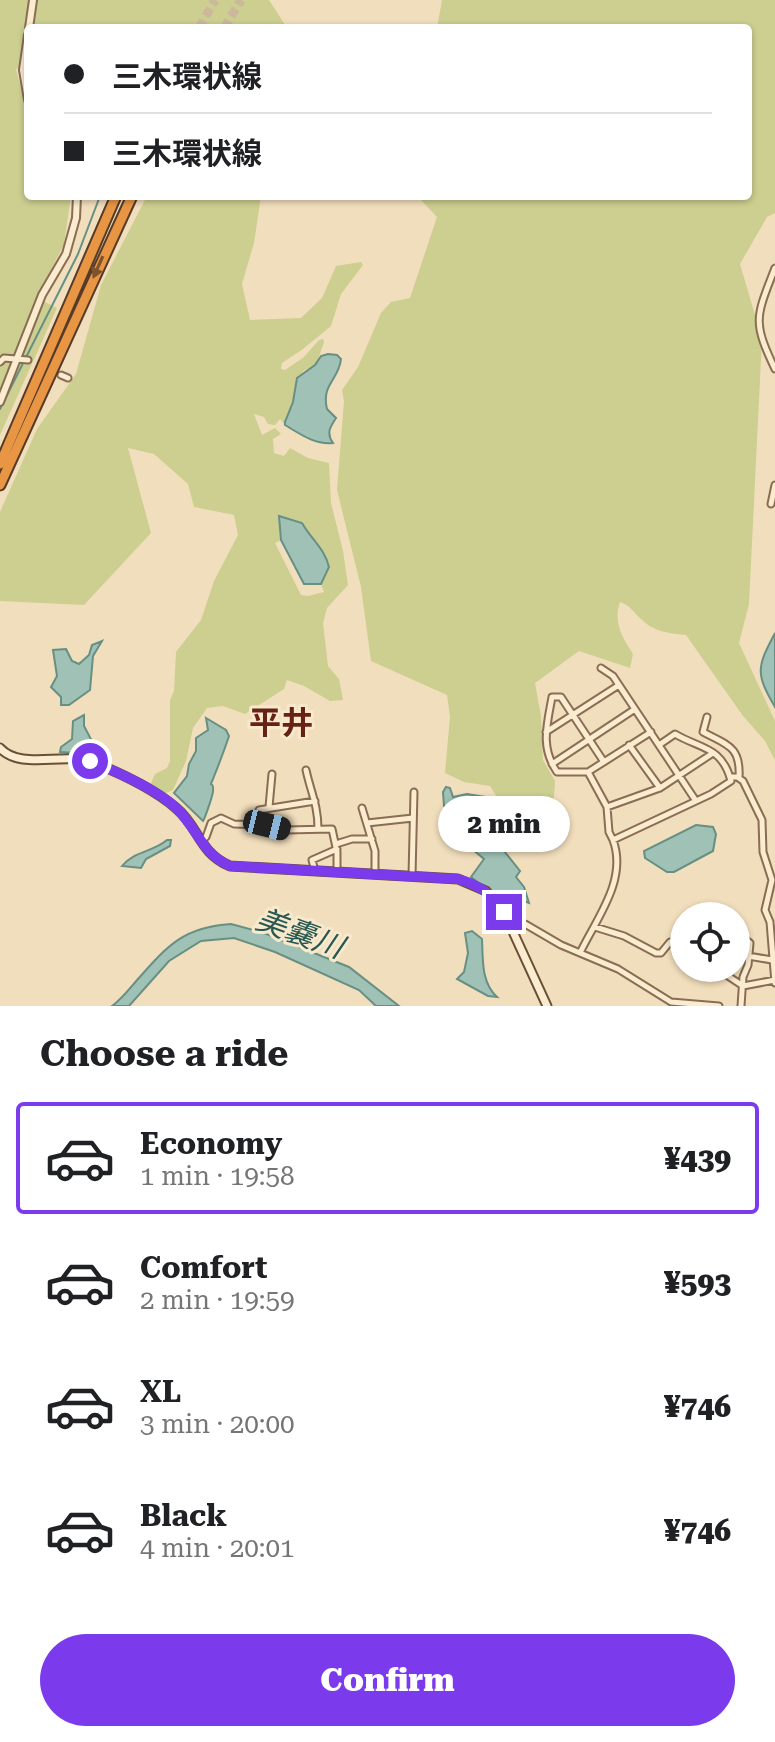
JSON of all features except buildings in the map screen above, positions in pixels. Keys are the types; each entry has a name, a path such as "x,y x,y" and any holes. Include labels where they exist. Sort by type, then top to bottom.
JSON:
{"highway":[{"path":"0,464 114,200"},
{"path":"0,485 130,200"}],"main road":[{"path":"0,748 4,753 22,760 79,758 100,765 179,810 216,860 230,866 458,879 472,883 496,900 511,924 547,1006"}],"street":[{"path":"30,24 33,0"},
{"path":"0,402 42,295 66,254 76,218 77,200"},
{"path":"775,268 760,309 758,324 759,335 775,369"},
{"path":"0,362 4,358 28,360"},
{"path":"61,375 68,378"},
{"path":"771,504 775,485"},
{"path":"601,668 613,676 696,801"},
{"path":"546,732 619,685"},
{"path":"604,762 561,697 552,697 546,750 557,772 588,772 604,762 629,745 651,732"},
{"path":"552,764 635,709"},
{"path":"707,717 703,732 733,748 738,757 739,778"},
{"path":"659,745 675,734 701,744 713,753 731,777 743,781 762,820 763,852 772,880 765,910 770,922 775,981 743,986 737,982"},
{"path":"629,745 660,788"},
{"path":"607,807 660,788 713,753"},
{"path":"306,770 312,796 318,804 318,829"},
{"path":"580,953 595,927 615,874 607,807 588,772"},
{"path":"269,807 272,774"},
{"path":"613,840 696,801 731,781 731,777"},
{"path":"412,876 414,792"},
{"path":"255,825 259,810 315,801"},
{"path":"362,808 372,839 375,874"},
{"path":"200,841 206,837 211,823 221,818 234,824 286,830 332,829 337,846 337,873"},
{"path":"367,823 413,818"},
{"path":"315,872 312,860 352,839 372,839"},
{"path":"511,924 525,924 539,934 618,969 666,1003 719,1006"},
{"path":"595,927 624,936 656,953 661,953 670,942"},
{"path":"750,956 772,960"},
{"path":"741,1006 744,982"}],"green space":[{"path":"0,0 269,0 284,24 24,24 24,66 16,69 24,100 24,200 70,200 64,244 37,298 57,308 0,435"},
{"path":"442,0 775,0 775,213 767,217 740,264 762,339 749,604 739,643 775,721 775,760 765,741 743,716 686,635 651,627 620,602 618,623 633,654 630,668 579,651 535,683 541,716 543,760 555,781 554,798 536,817 518,820 505,810 490,786 464,782 445,773 450,717 447,695 371,661 361,587 337,490 344,401 342,390 358,367 381,313 391,302 410,298 437,217 421,200 752,200 752,24 438,24"},
{"path":"145,200 260,200 254,243 242,284 250,320 301,318 322,298 336,266 361,262 363,265 341,294 331,326 282,363 281,369 285,370 323,339 316,365 303,371 285,425 280,419 275,425 268,424 264,417 254,414 262,435 275,428 281,434 273,439 274,453 284,456 290,448 308,458 329,463 331,503 348,585 327,608 323,623 328,666 339,679 343,700 330,701 287,680 284,689 245,714 223,706 207,708 193,728 186,761 173,790 164,794 153,788 151,783 155,774 167,768 170,761 170,700 174,691 176,652 201,620 214,581 238,535 234,515 194,507 188,484 154,454 128,448 151,533 84,605 0,601 0,512 37,429 76,374 101,285","holes":["279,520 302,523 315,541 328,569 321,584 324,592 301,595 275,543 281,540"]}],"water":[{"path":"328,354 341,359 326,394 327,409 336,418 330,430 333,443 314,441 285,425 297,378 315,365 321,356"},
{"path":"279,516 302,523 321,549 329,567 321,584 304,584 281,540"},
{"path":"775,633 775,707 764,686 761,670"},
{"path":"102,641 93,656 90,690 69,705 61,705 61,697 51,687 57,676 53,650 66,649 72,661 79,664 89,655 92,645"},
{"path":"84,715 84,726 94,745 91,754 60,752 61,747 72,739 73,721"},
{"path":"206,718 226,730 229,736 211,784 213,793 203,821 174,793 187,776 196,751 196,738 208,730"},
{"path":"446,787 450,788 453,797 467,794 485,797 489,832 520,871 516,877 524,887 529,903 512,897 502,901 471,877 484,859 461,840 462,812 457,804 451,808 444,806 443,792"},
{"path":"696,825 713,827 716,834 713,851 674,872 667,872 645,858 644,851"},
{"path":"171,840 170,846 146,859 141,868 122,866 132,857"},
{"path":"231,924 264,933 349,967 399,1006 376,1006 359,990 275,952 234,938 201,941 169,961 129,1006 112,1006 178,940 201,929"},
{"path":"472,931 482,939 485,978 497,997 488,996 457,979 464,972 468,953 465,933"}],"waterway":[{"path":"0,409 78,254 98,200"}],"tunnel":[{"path":"201,24 215,0"},
{"path":"226,24 241,0"}],"district":[{"name":"平井","path":"281,723"}],"route":[{"path":"90,761 155,794 179,810 206,851 230,866 458,879 486,891 504,912"}],"water label":[{"name":"美嚢川","path":"300,933"}]}
